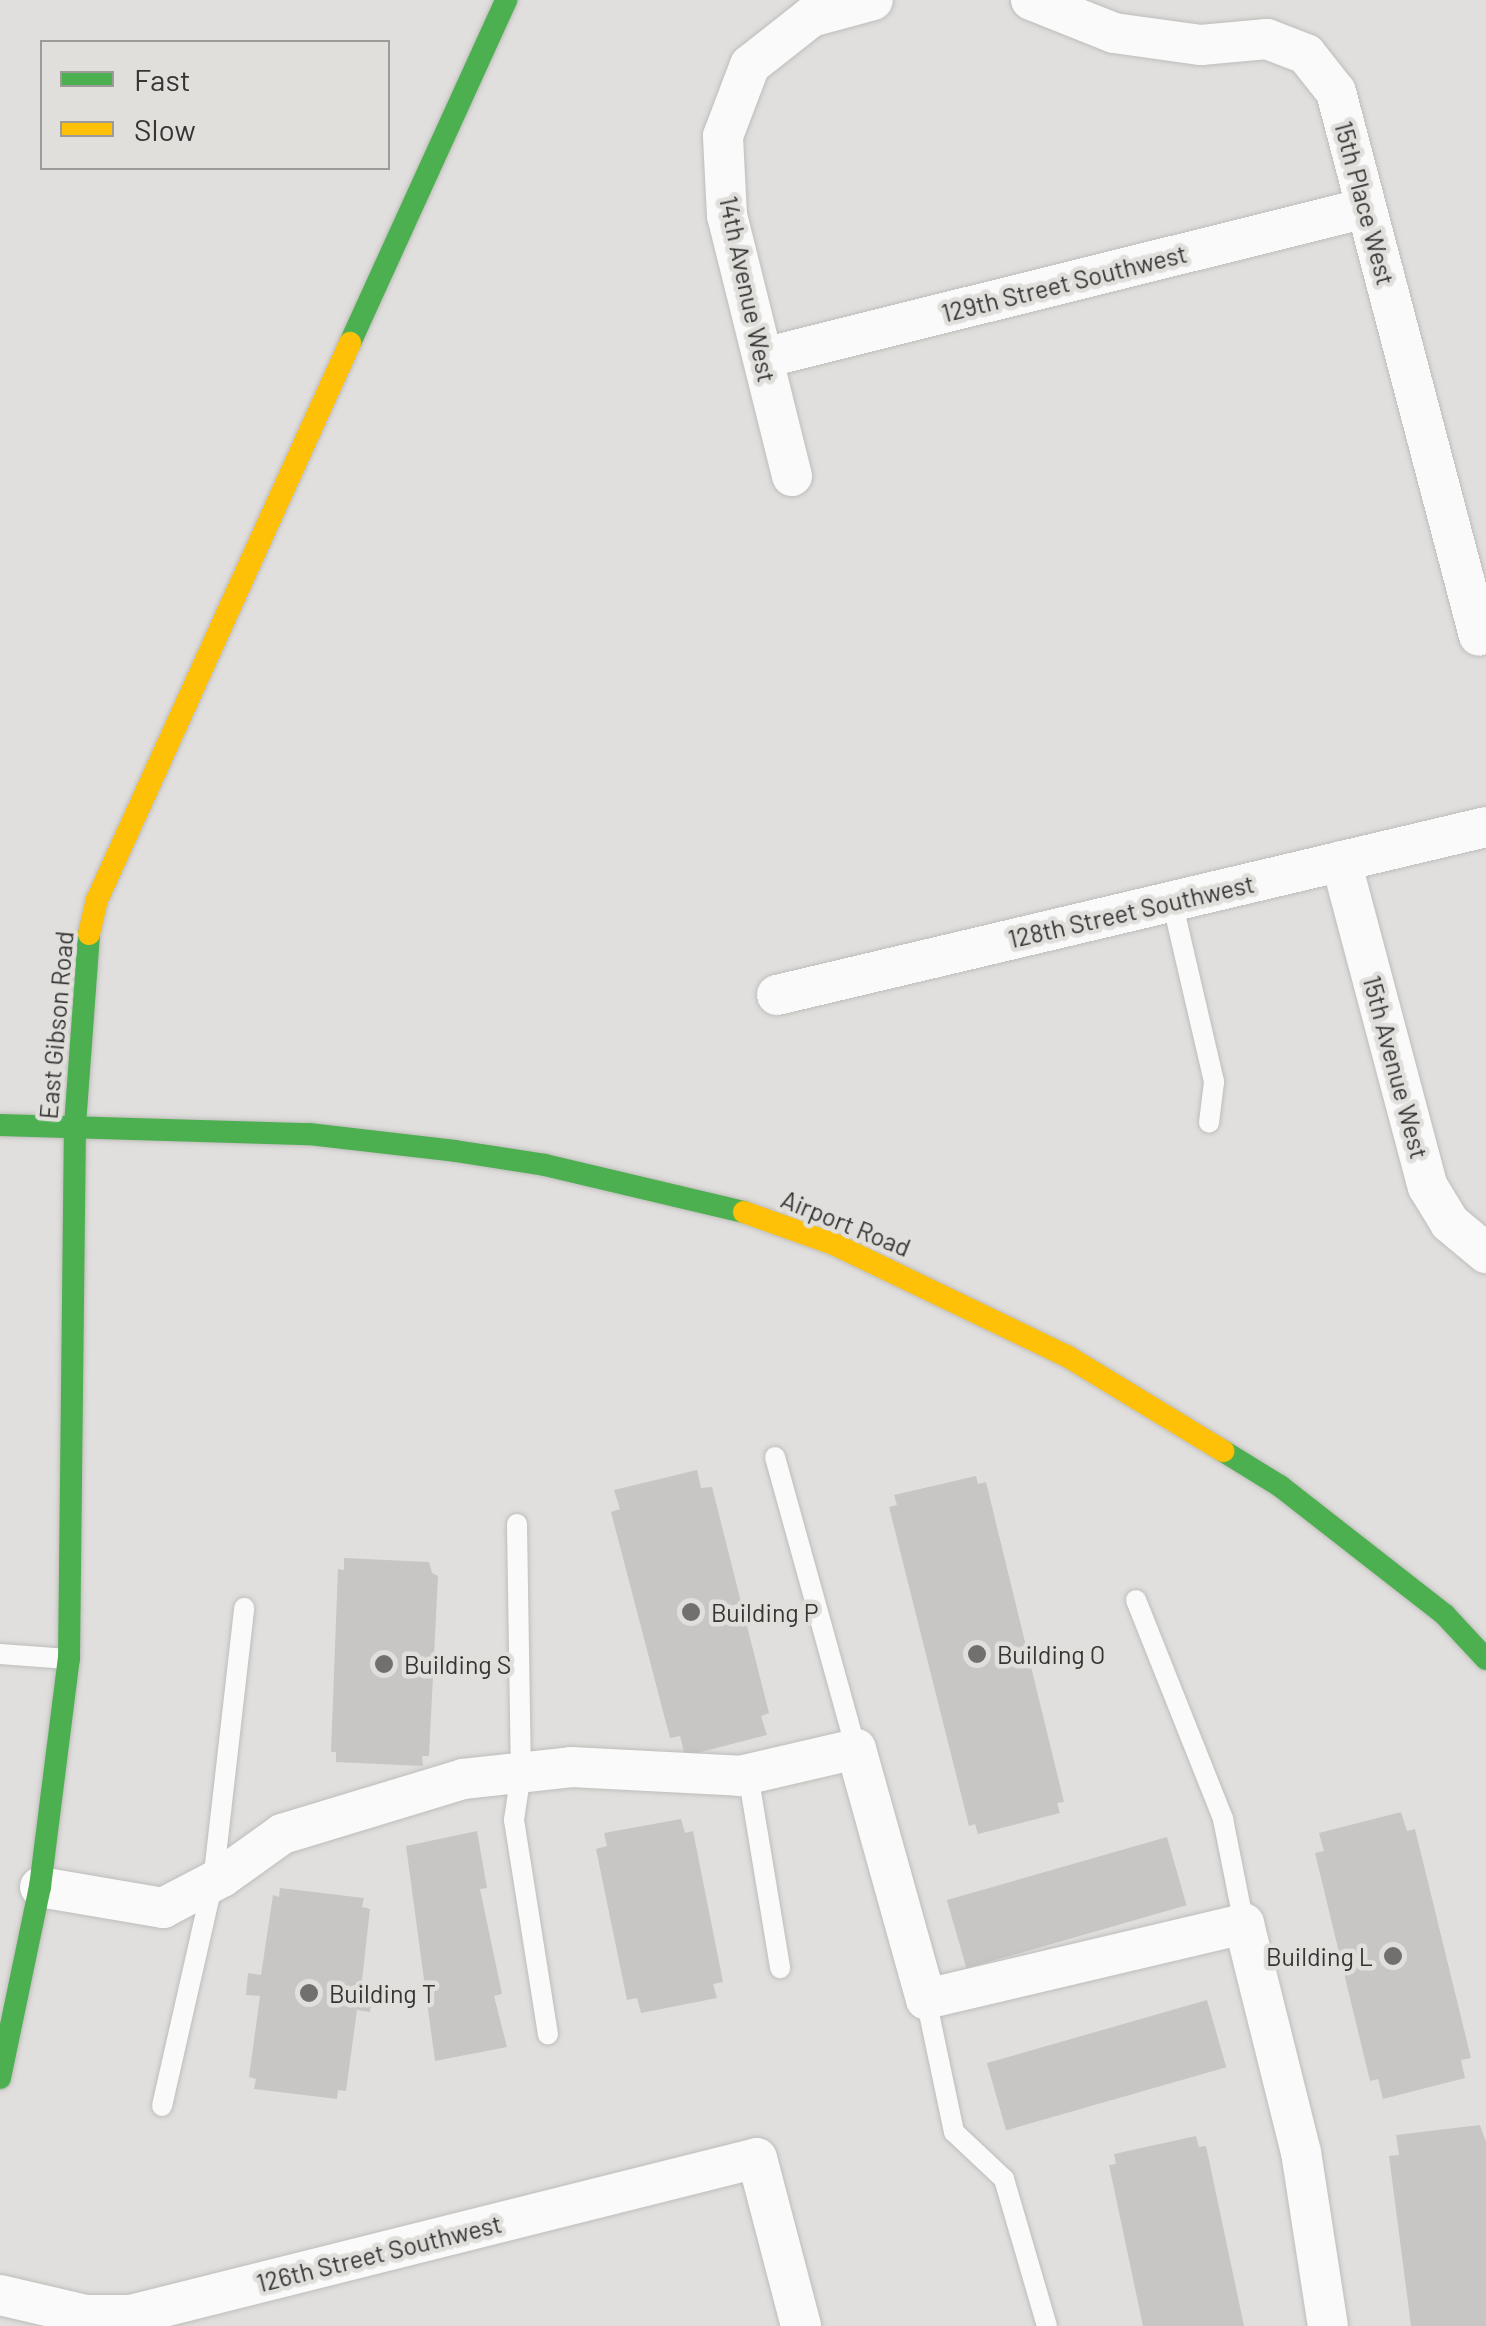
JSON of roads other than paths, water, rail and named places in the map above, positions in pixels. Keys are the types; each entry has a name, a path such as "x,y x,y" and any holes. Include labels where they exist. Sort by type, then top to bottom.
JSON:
{"street":[{"name":"East Gibson Road","path":"0,2078 40,1887 69,1659 74,1503 75,1125 84,956 97,900 506,0"},
{"name":"14th Avenue West","path":"792,476 727,216 723,136 750,66 811,17 872,0"},
{"name":"15th Place West","path":"1031,0 1114,33 1201,46 1267,40 1306,54 1336,92 1479,636"},
{"name":"129th Street Southwest","path":"762,358 1366,208"},
{"name":"128th Street Southwest","path":"777,995 1486,826"},
{"name":"15th Avenue West","path":"1340,861 1428,1187 1450,1223 1486,1253"},
{"path":"0,1125 75,1125"},
{"name":"Airport Road","path":"75,1125 309,1134 509,1159 726,1206 836,1244 1067,1356 1280,1486 1445,1615 1486,1659"},
{"path":"40,1887 163,1908 213,1882 282,1834 462,1779 571,1766 748,1774 856,1749 926,1999 1244,1924 1301,2152 1328,2326"},
{"name":"126th Street Southwest","path":"0,2295 86,2315 131,2315 757,2158 801,2326"}],"lane":[{"path":"1172,901 1214,1082 1210,1123"},
{"path":"775,1457 856,1749"},
{"path":"517,1524 520,1773 514,1820 548,2034"},
{"path":"1136,1600 1224,1819 1244,1924"},
{"path":"162,2106 213,1882 244,1608"},
{"path":"0,1654 69,1659"},
{"path":"748,1774 780,1968"},
{"path":"926,1999 954,2132 1004,2179 1047,2326"}],"place":[{"name":"Building P","path":"691,1612"},
{"name":"Building O","path":"977,1654"},
{"name":"Building S","path":"384,1664"},
{"name":"Building L","path":"1393,1956"},
{"name":"Building T","path":"309,1993"}]}
